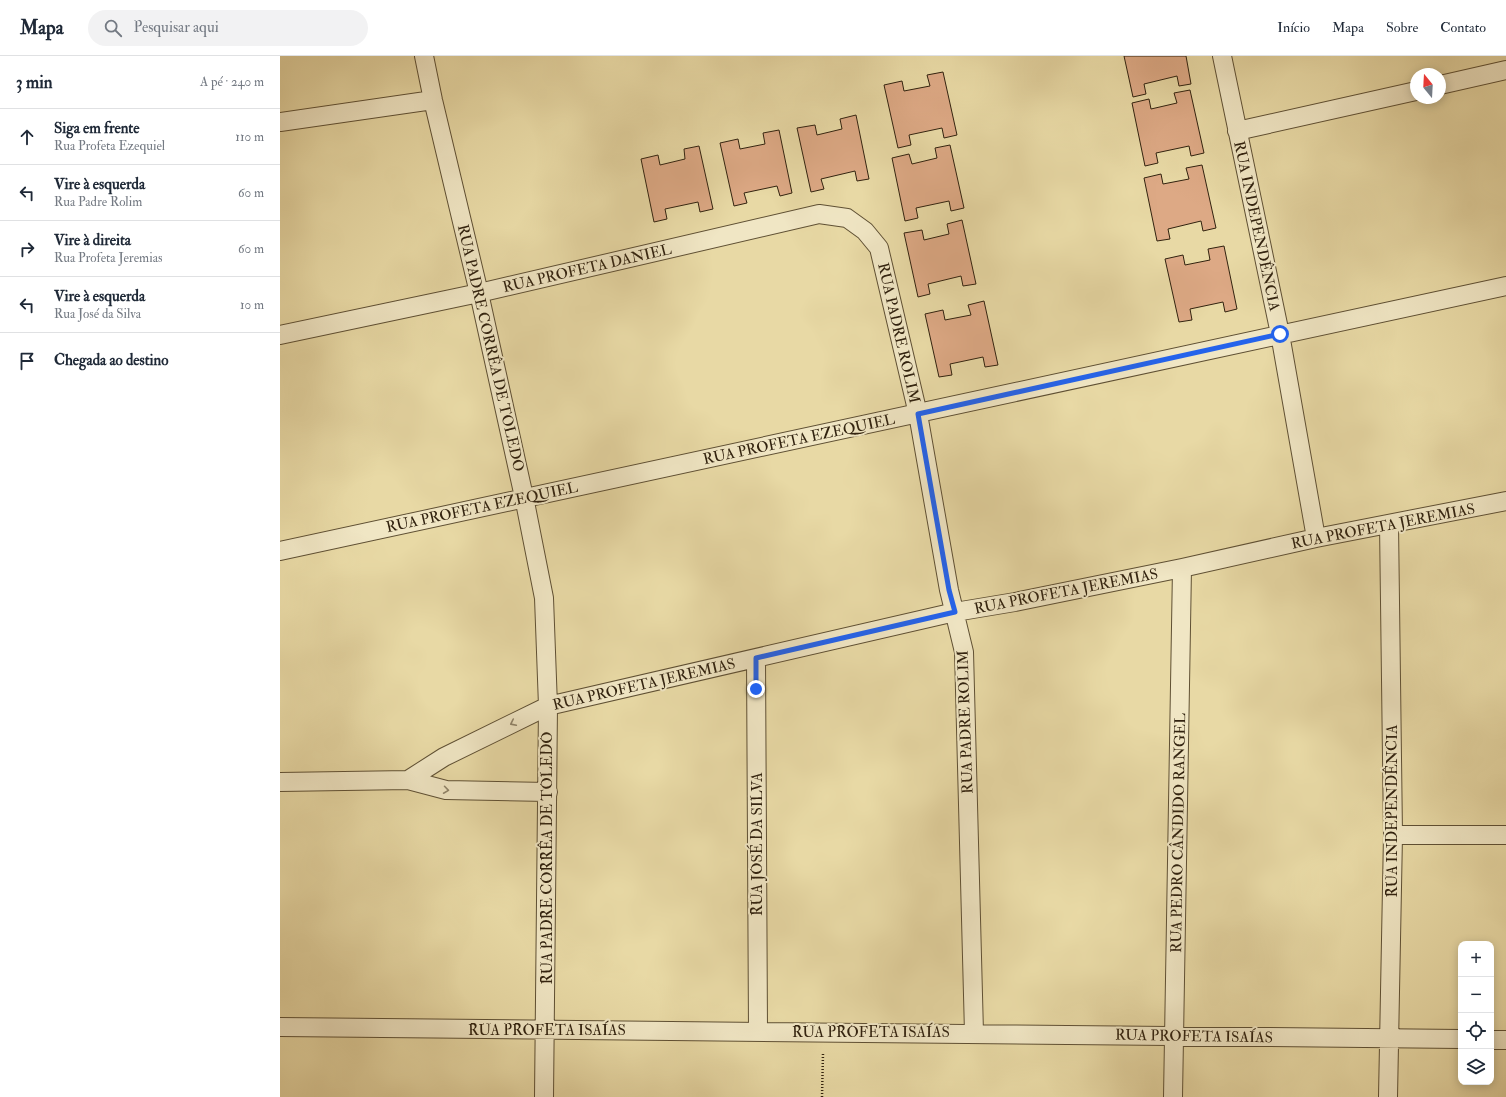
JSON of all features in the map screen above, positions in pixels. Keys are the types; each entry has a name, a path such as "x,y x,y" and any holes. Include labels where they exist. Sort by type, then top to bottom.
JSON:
{"street":[{"name":"RUA PADRE CORRÊA DE TOLEDO","path":"424,56 433,100 480,293 544,598 548,706 546,1030 544,1097"},
{"name":"RUA INDEPENDÊNCIA","path":"1222,56 1280,334 1316,538"},
{"path":"1446,84 1506,70"},
{"path":"1238,132 1410,92"},
{"path":"280,122 433,100"},
{"name":"RUA PROFETA DANIEL","path":"280,335 480,293 819,214 847,218"},
{"name":"RUA PADRE ROLIM","path":"847,218 865,231 879,248 918,414 949,590 964,652 974,1033"},
{"name":"RUA PROFETA EZEQUIEL","path":"280,551 524,497 918,414 1506,286"},
{"name":"RUA PROFETA JEREMIAS","path":"408,780 444,757 548,706 955,612 1015,602 1182,568 1316,538 1506,501"},
{"name":"RUA INDEPENDÊNCIA","path":"1388,1097 1393,835 1389,524"},
{"name":"RUA PEDRO CÂNDIDO RANGEL","path":"1173,1097 1182,568"},
{"name":"RUA JOSÉ DA SILVA","path":"756,658 758,1031"},
{"path":"280,782 408,780 446,790 548,792"},
{"path":"1393,835 1506,835"},
{"name":"RUA PROFETA ISAÍAS","path":"280,1028 974,1033 1458,1039"},
{"path":"1494,1040 1506,1040"}],"path":[{"path":"822,1097 823,1032"}],"building":[{"path":"1124,56 1186,56 1191,84 1179,86 1177,76 1144,84 1146,94 1133,97"},
{"path":"943,72 957,135 944,138 942,128 909,135 911,145 898,148 884,85 902,81 904,91 930,86 927,75"},
{"path":"1190,90 1204,153 1191,156 1189,146 1156,153 1158,163 1145,166 1132,103 1149,99 1151,109 1177,103 1174,93"},
{"path":"856,115 869,179 857,181 855,171 821,179 824,189 811,192 797,128 815,125 817,135 842,129 840,119"},
{"path":"779,130 792,193 780,196 777,186 744,193 747,203 734,206 720,143 738,139 740,149 765,144 763,133"},
{"path":"950,145 964,208 951,211 949,201 916,208 918,218 905,221 892,158 909,154 912,164 937,158 935,148"},
{"path":"699,146 713,209 700,212 698,202 665,209 667,219 654,222 641,159 658,155 660,165 685,159 684,149"},
{"path":"1202,165 1216,228 1203,231 1201,221 1168,229 1170,239 1157,241 1144,178 1161,174 1163,184 1189,179 1186,168"},
{"path":"962,220 976,284 963,286 961,276 928,284 930,294 918,297 904,233 922,230 924,240 949,234 947,224"},
{"path":"1224,246 1237,309 1225,312 1223,302 1190,309 1192,320 1179,322 1165,259 1183,255 1185,265 1210,260 1208,249"},
{"path":"984,301 998,365 985,367 983,357 950,364 952,375 939,377 925,314 943,310 945,320 971,315 968,305"}],"route":[{"path":"756,689 756,658 955,612 949,590 918,414 1280,334"}]}
